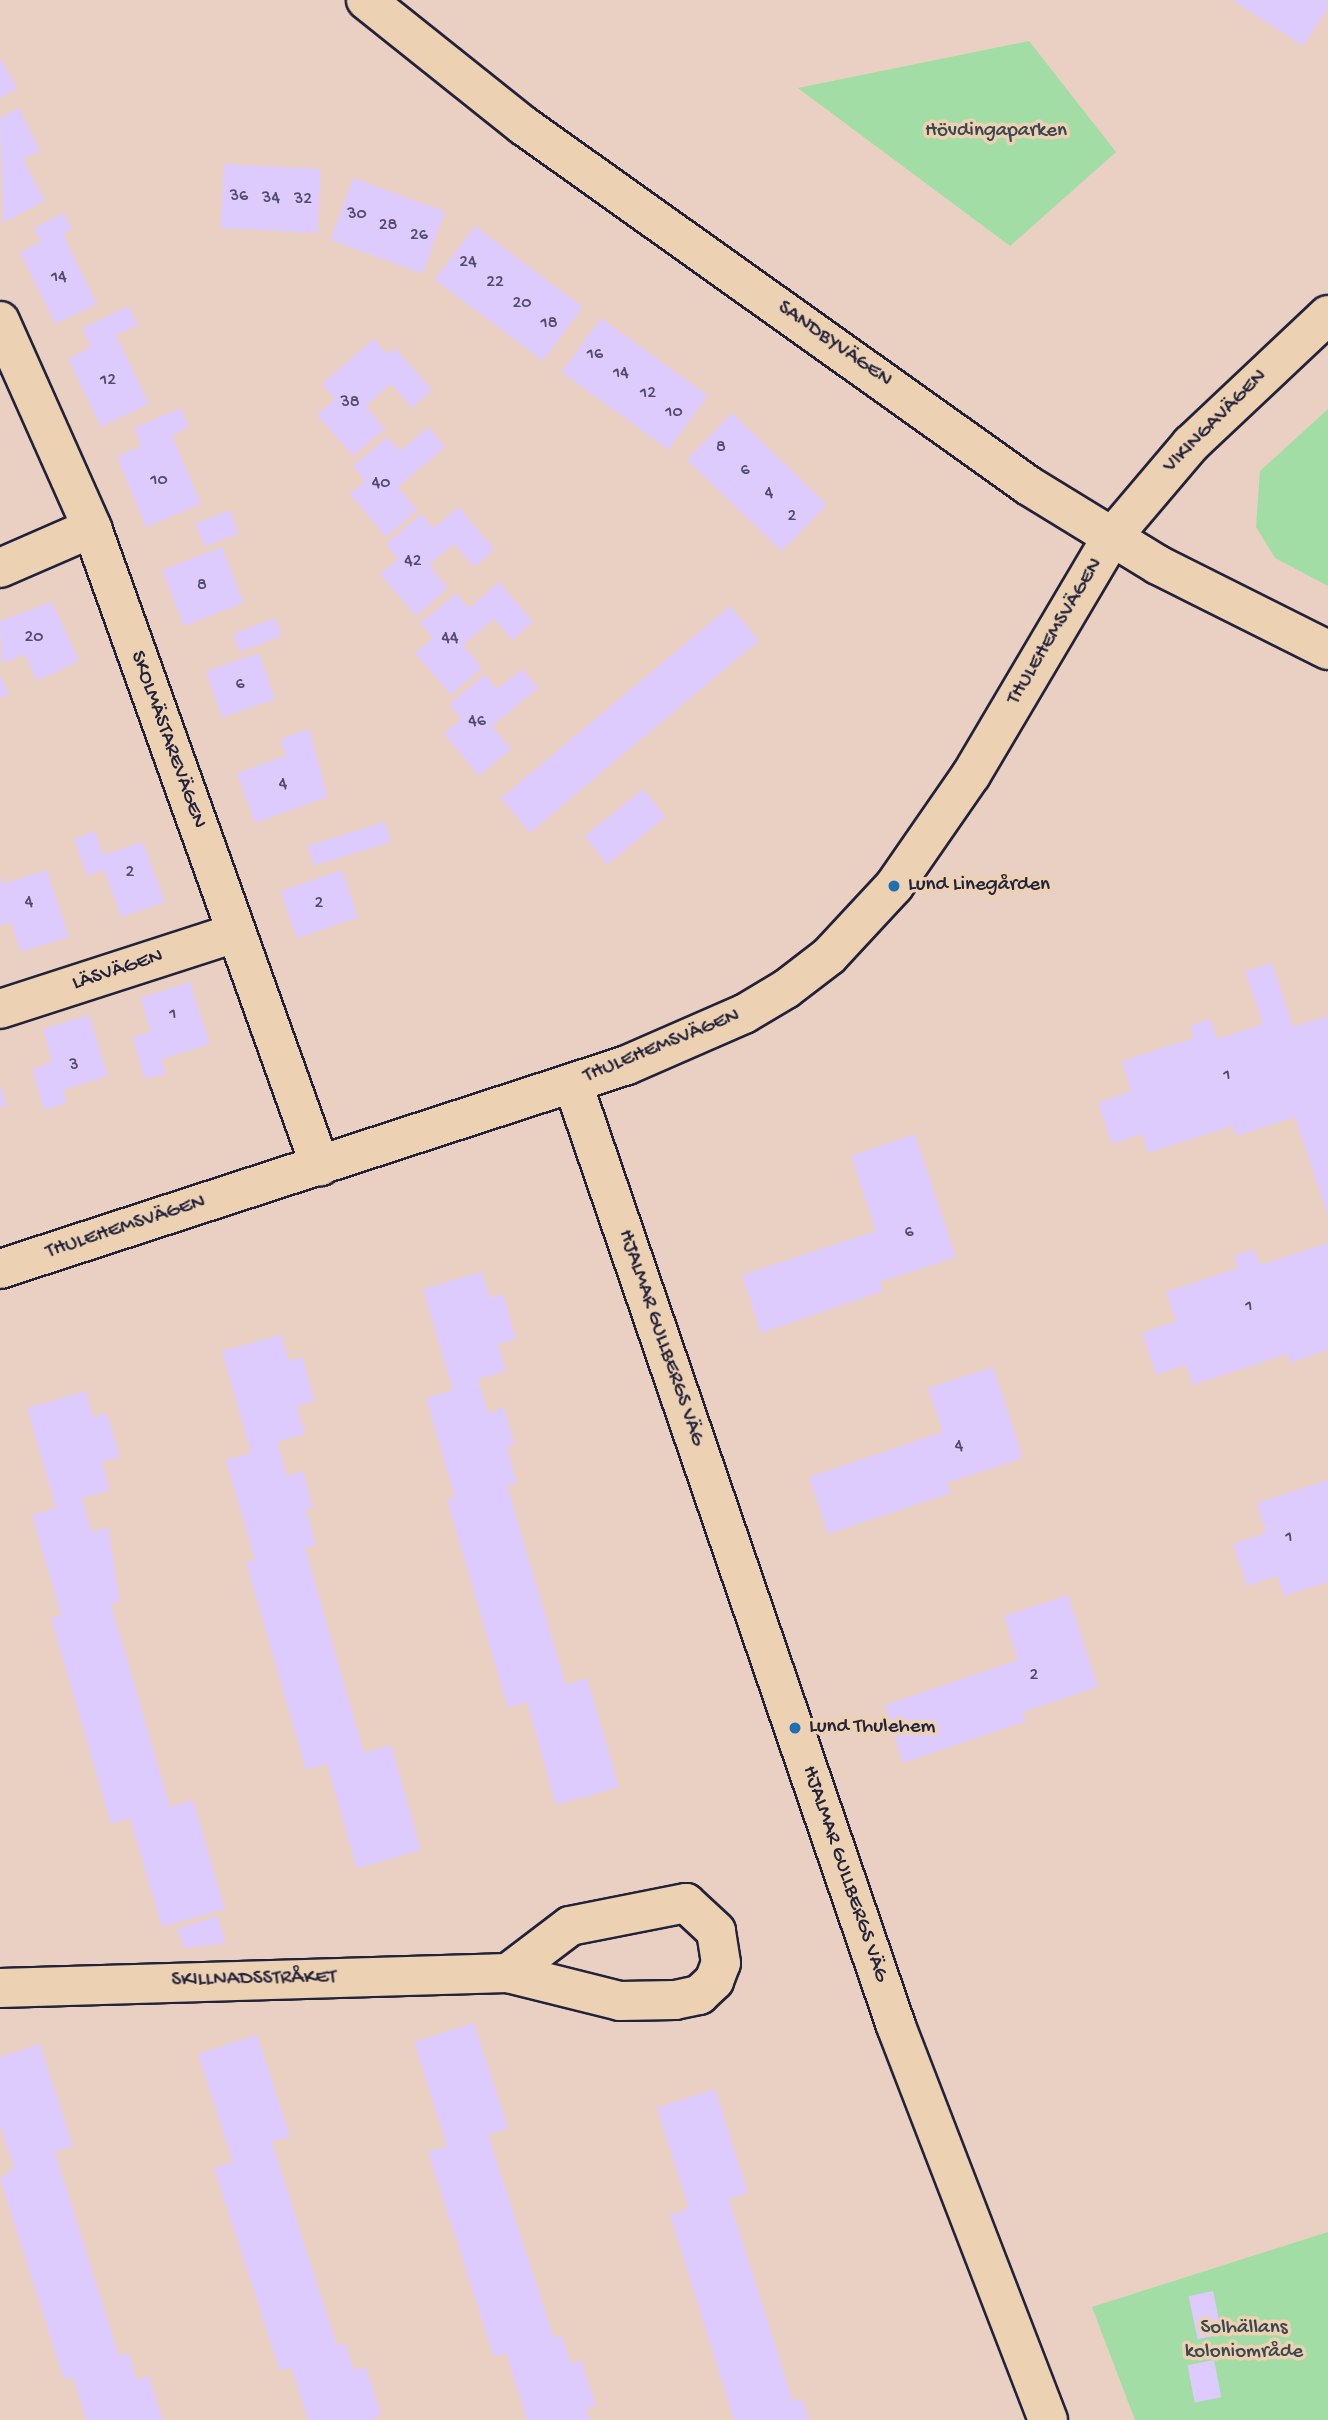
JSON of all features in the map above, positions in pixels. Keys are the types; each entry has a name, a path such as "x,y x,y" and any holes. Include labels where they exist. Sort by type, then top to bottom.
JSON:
{"street":[{"name":"SANDBYVÄGEN","path":"366,0 524,126 1029,486 1112,537 1328,650"},
{"name":"VIKINGAVÄGEN","path":"1112,537 1191,444 1328,315"},
{"name":"SKOLMÄSTAREVÄGEN","path":"0,321 92,528 320,1166"},
{"path":"0,568 92,528"},
{"name":"THULEHEMSVÄGEN","path":"0,1269 573,1084 744,1014 856,930 971,775 1112,537"},
{"name":"LÄSVÄGEN","path":"0,1009 236,933"},
{"name":"HJALMAR GULLBERGS VÄG","path":"573,1084 896,2026 1048,2420"},
{"name":"SKILLNADSSTRÅKET","path":"0,1988 508,1973 620,2001 675,2000 699,1995 714,1982 720,1963 716,1931 686,1903 570,1926 508,1973"}],"green space":[{"name":"Hövdingaparken","path":"1029,41 1116,152 1010,246 798,88"},
{"path":"1328,409 1328,586 1275,558 1256,527 1260,471"},
{"name":"Solhällans koloniområde","path":"1328,2232 1328,2420 1135,2420 1092,2307"}],"building":[{"path":"1232,0 1326,0 1328,8 1303,46"},
{"path":"0,58 17,88 0,98"},
{"path":"19,108 40,151 23,159 45,201 3,223 0,118"},
{"path":"224,164 321,169 318,233 221,228"},
{"path":"353,178 445,212 423,274 330,240"},
{"path":"64,213 72,229 63,234 97,304 55,324 20,252 41,242 34,228"},
{"path":"475,226 583,307 542,361 435,280"},
{"path":"129,306 138,325 116,335 149,404 101,427 68,359 91,347 82,328"},
{"path":"601,318 708,396 668,450 562,372"},
{"path":"374,339 387,354 395,348 432,390 412,408 391,384 366,406 385,429 353,456 317,415 335,399 322,384"},
{"path":"181,408 189,427 172,435 201,504 146,527 117,457 141,446 134,428"},
{"path":"732,413 827,505 782,551 687,460"},
{"path":"428,427 445,447 398,487 417,510 386,537 350,494 365,481 353,466 387,437 400,451"},
{"path":"459,507 495,550 474,567 454,544 429,565 448,588 416,616 380,574 398,559 386,544 421,514 434,528"},
{"path":"230,510 239,533 204,547 195,523"},
{"path":"222,547 244,603 184,626 162,570"},
{"path":"499,582 533,622 512,640 494,619 463,645 482,668 451,695 415,653 433,638 420,623 456,593 469,608"},
{"path":"52,602 79,661 37,681 24,654 2,664 0,621"},
{"path":"730,606 759,640 530,833 501,798"},
{"path":"275,618 282,636 240,652 233,634"},
{"path":"259,653 275,699 222,718 206,671"},
{"path":"522,669 538,688 492,726 511,749 479,776 444,734 461,719 449,704 485,674 497,689"},
{"path":"0,675 9,694 0,698"},
{"path":"309,729 328,797 255,823 237,773 286,756 280,739"},
{"path":"643,789 666,817 607,864 585,836"},
{"path":"385,822 391,842 314,866 308,846"},
{"path":"95,831 103,855 143,842 165,902 121,917 104,870 87,876 74,839"},
{"path":"47,870 69,937 21,952 11,922 0,926 0,875 3,884"},
{"path":"342,870 358,917 297,938 281,891"},
{"path":"1272,963 1293,1027 1328,1016 1328,1216 1295,1117 1236,1136 1233,1126 1148,1153 1142,1134 1112,1144 1098,1103 1131,1091 1122,1061 1194,1038 1190,1026 1210,1019 1217,1039 1263,1024 1245,972"},
{"path":"190,982 210,1044 162,1059 166,1074 145,1079 132,1037 151,1032 140,998"},
{"path":"89,1015 108,1076 63,1090 67,1103 44,1110 32,1069 52,1062 43,1029"},
{"path":"0,1085 7,1105 0,1107"},
{"path":"915,1134 956,1257 880,1282 883,1291 761,1333 742,1275 876,1231 851,1156"},
{"path":"1328,1243 1328,1350 1290,1363 1287,1354 1193,1385 1186,1365 1156,1375 1142,1333 1176,1321 1166,1292 1238,1268 1234,1256 1254,1249 1260,1265"},
{"path":"482,1272 490,1298 503,1294 516,1339 498,1344 506,1371 478,1379 488,1413 504,1408 515,1445 507,1447 517,1483 507,1485 566,1685 587,1678 619,1787 556,1805 527,1702 508,1708 447,1500 455,1497 426,1398 453,1390 423,1289"},
{"path":"281,1335 289,1361 302,1357 315,1401 297,1406 305,1434 277,1442 287,1476 303,1471 313,1508 306,1510 316,1545 305,1548 364,1753 391,1745 421,1850 357,1869 327,1764 306,1770 246,1562 255,1560 226,1460 251,1453 222,1351"},
{"path":"993,1367 1023,1458 947,1483 951,1493 828,1534 809,1477 943,1432 928,1388"},
{"path":"86,1391 93,1417 107,1413 120,1457 102,1462 110,1490 82,1498 92,1532 108,1527 120,1601 111,1604 170,1807 193,1800 225,1909 162,1927 130,1818 111,1824 51,1618 61,1615 32,1515 56,1508 27,1408"},
{"path":"1328,1480 1328,1582 1284,1596 1277,1576 1247,1586 1233,1544 1266,1533 1257,1503"},
{"path":"1068,1595 1098,1687 1023,1712 1026,1721 903,1763 885,1705 1018,1660 1004,1616"},
{"path":"217,1916 226,1943 184,1948 177,1929"},
{"path":"474,2023 508,2128 488,2135 554,2338 562,2335 571,2364 581,2360 596,2406 586,2409 590,2420 527,2420 506,2353 494,2357 428,2152 447,2146 414,2042"},
{"path":"257,2035 290,2136 272,2142 337,2346 345,2343 354,2370 366,2367 381,2414 371,2420 308,2420 291,2367 280,2371 214,2168 233,2162 198,2054"},
{"path":"40,2044 73,2146 55,2152 119,2356 129,2353 137,2380 149,2376 163,2420 86,2420 73,2377 64,2380 0,2178 14,2168 0,2126 0,2057"},
{"path":"715,2089 748,2193 729,2199 793,2401 802,2399 809,2420 734,2420 670,2215 689,2209 657,2108"},
{"path":"1213,2291 1222,2334 1198,2339 1189,2296"},
{"path":"1214,2360 1221,2397 1195,2402 1187,2365"}],"place":[{"name":"Lund Linegården","path":"894,886"},
{"name":"Lund Thulehem","path":"795,1728"}]}
